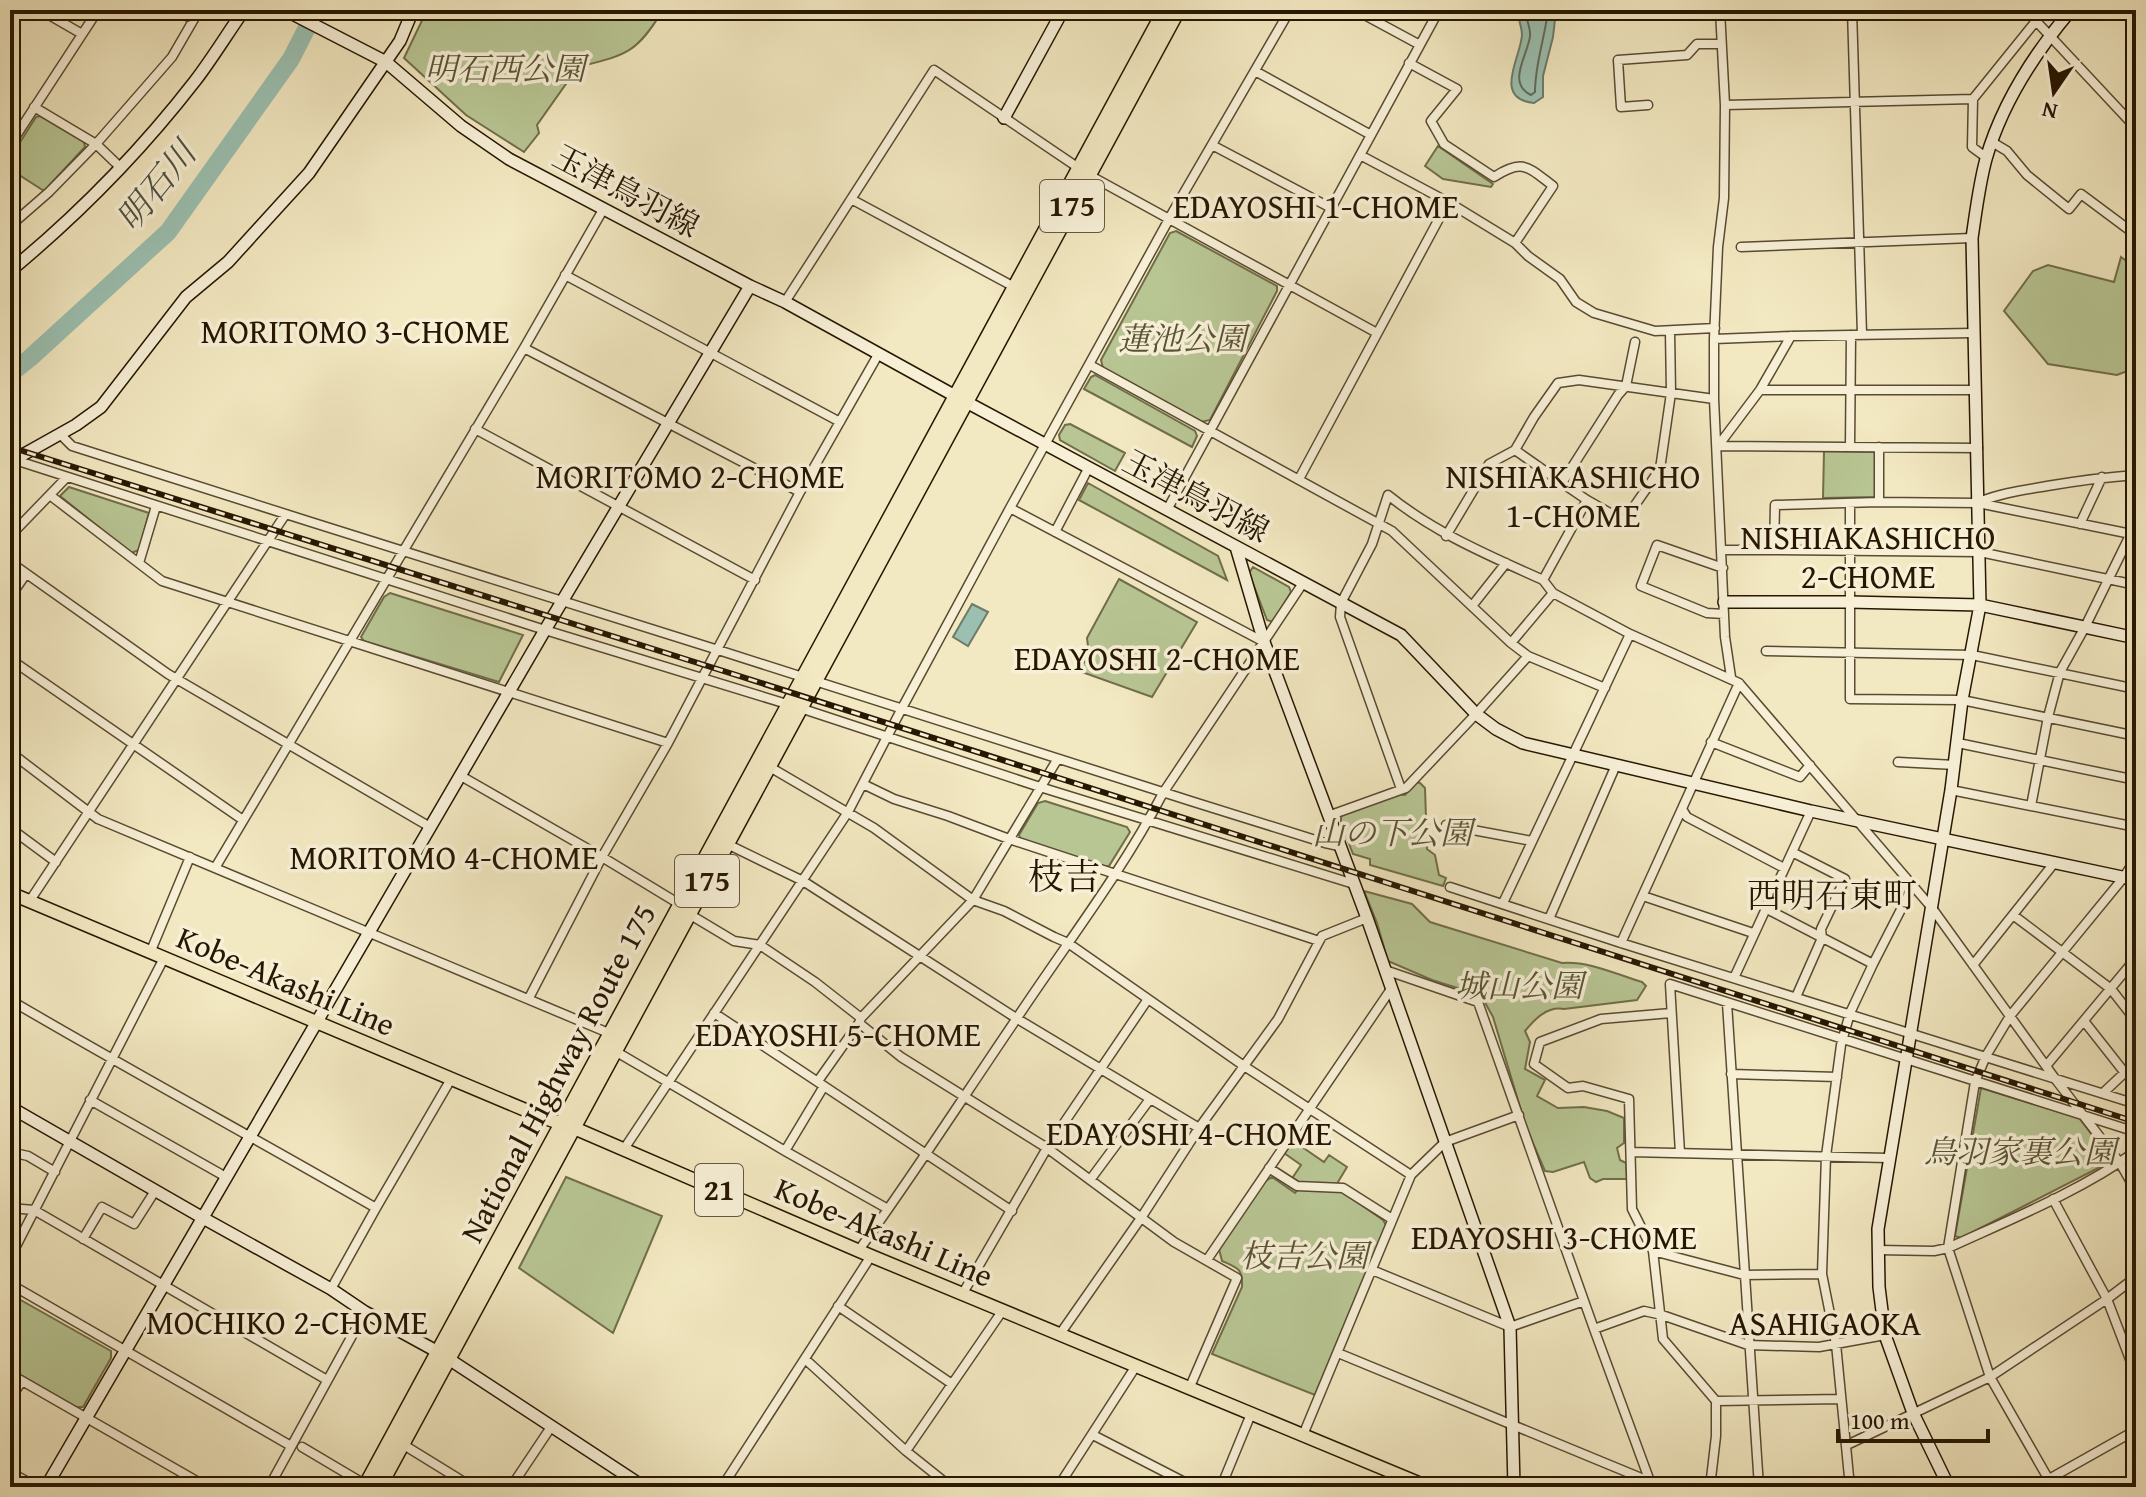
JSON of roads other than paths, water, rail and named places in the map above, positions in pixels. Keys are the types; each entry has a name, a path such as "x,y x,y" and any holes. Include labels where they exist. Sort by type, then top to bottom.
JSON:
{"highway":[{"name":"National Highway Route 175","path":"379,1487 397,1440 616,1042 1021,291 1165,10"},
{"name":"National Highway Route 175","path":"1084,172 1178,10"},
{"name":"National Highway Route 175","path":"685,909 727,844 764,764"},
{"name":"National Highway Route 175","path":"363,1484 397,1440"}],"main road":[{"name":"Kobe-Akashi Line","path":"10,893 1303,1435 1403,1482 1428,1487"}],"street":[{"path":"10,145 98,10"},
{"path":"10,226 96,144 172,57 194,19 171,10"},
{"path":"10,271 54,234 121,168 196,79 244,10"},
{"name":"玉津鳥羽線","path":"285,10 386,62 461,126 509,159 785,302 1401,635 1476,714 1523,743 1811,811 2130,879"},
{"path":"12,461 101,407 186,297 228,262 309,173 400,41 413,10"},
{"path":"1004,118 1063,10"},
{"path":"624,1149 848,812 1169,218 1290,10"},
{"path":"1167,510 1439,10"},
{"path":"1621,943 1682,809 1735,680 1725,637 1714,399 1718,247 1724,198 1725,105 1720,10"},
{"path":"1852,10 1862,334"},
{"path":"2030,10 2036,21 2136,128"},
{"path":"1949,1487 1913,1413 1885,1335 1879,1287 1878,1229 1955,765 1962,700 1980,605 1972,238 1978,198 1992,142 2013,93 2050,35 2071,10"},
{"path":"10,11 17,15 45,11 82,34"},
{"path":"1359,12 1420,45"},
{"path":"1987,158 1972,147 1973,99 2036,21"},
{"path":"1648,105 1621,107 1618,60 1687,55 1697,44 1721,44"},
{"path":"1409,63 1457,89 1431,121 1444,144 1494,177 1510,167 1527,167 1553,186 1515,243"},
{"path":"785,302 934,70 1084,172 1377,333"},
{"path":"1255,71 1371,135"},
{"path":"1725,105 1973,99"},
{"path":"34,107 96,144 121,168"},
{"path":"1992,142 2007,151 2027,175 2069,209 2081,194 2136,235"},
{"path":"1212,145 1331,208"},
{"path":"1360,155 1448,202 1515,243 1560,279 1576,302 1594,313 1655,331 1715,328"},
{"path":"851,199 1021,291"},
{"path":"1299,479 1448,202"},
{"path":"215,868 604,208"},
{"path":"1741,247 1972,238"},
{"path":"565,275 840,422"},
{"path":"46,1487 315,1021 750,286"},
{"path":"1515,450 1587,500 1624,521 1660,469 1671,393 1670,331"},
{"path":"1714,339 1973,333"},
{"path":"1850,447 1851,335"},
{"path":"1718,446 1760,390 1791,336"},
{"path":"1562,483 1626,386 1635,342"},
{"path":"524,348 800,492"},
{"path":"529,998 800,492 879,353"},
{"path":"1090,365 1392,531 1528,656 1605,688"},
{"path":"1446,536 1489,464 1515,450 1558,383 1579,380 1714,399"},
{"path":"1760,390 1976,390"},
{"path":"475,429 755,580"},
{"path":"60,434 72,446 285,515 718,649 1057,760 1339,846"},
{"path":"1718,446 1978,448"},
{"path":"1879,447 1879,502"},
{"path":"12,461 1354,884"},
{"path":"1055,532 1089,467"},
{"path":"1978,503 1996,495 2102,477 2136,475"},
{"path":"10,536 67,477"},
{"path":"2080,524 2102,477"},
{"path":"1401,789 1340,617 1341,603 1372,544 1388,495 1413,516 1446,536 1543,580 1553,593 1630,634 1735,680 1932,908 2120,1163 2136,1191"},
{"path":"51,496 162,581 668,743"},
{"path":"1543,580 1587,500"},
{"path":"1774,550 1775,505 1978,503 2133,535"},
{"path":"1850,504 1850,699 1962,700 2136,736"},
{"path":"139,563 156,506"},
{"path":"1010,508 1264,642"},
{"path":"29,902 285,515"},
{"path":"2031,806 2060,672 2133,535 2136,523"},
{"path":"1723,568 1657,545 1641,586 1707,613 1724,608 1849,602 1980,605 2136,638"},
{"path":"1236,547 1264,642 1367,918 1510,1327 1514,1487"},
{"path":"1722,550 1980,552 2136,585"},
{"path":"10,562 168,674 430,827"},
{"path":"1472,606 1506,563"},
{"path":"10,597 26,574"},
{"path":"722,1487 838,1306 888,1209 1115,874 1163,793 1303,583"},
{"path":"1511,643 1553,593"},
{"path":"1503,903 1630,634"},
{"path":"1766,651 1972,655 2136,689"},
{"path":"1328,816 1406,788 1528,656"},
{"path":"10,659 243,820"},
{"path":"1711,742 1800,777 1810,765"},
{"path":"1958,743 2136,780"},
{"path":"10,752 98,819 529,998 616,1042 668,1083 888,1209"},
{"path":"785,1151 860,1020 973,900 1057,760"},
{"path":"1898,762 1955,765"},
{"path":"764,764 874,828 973,900 1004,911 1068,943 1244,1066 1411,1175"},
{"path":"1549,919 1616,765"},
{"path":"461,776 602,857 734,941 760,945 815,982 901,1057 1047,1148 1174,1242 1237,1278 1189,1389"},
{"path":"863,784 894,799 1009,839 1319,941"},
{"path":"1951,790 2136,827"},
{"path":"1682,809 1687,817 1784,868"},
{"path":"1734,978 1811,811"},
{"path":"1446,825 1532,841"},
{"path":"10,828 56,862"},
{"path":"727,844 803,881 1016,1018 1199,1128"},
{"path":"1792,852 1845,879 1821,929 1822,938 1796,997"},
{"path":"150,953 190,857"},
{"path":"2136,858 2130,879 2062,952 2010,1016 1986,1056 1975,1082 1948,1248 1990,1377 2051,1483 2136,1430"},
{"path":"1973,965 2055,862"},
{"path":"1850,1487 1836,1344 1822,1274 1826,1156 1843,1038 1850,1013 1913,886"},
{"path":"1450,887 2136,1104"},
{"path":"1643,896 1753,933"},
{"path":"1765,908 1873,964"},
{"path":"2013,915 2111,989 2136,1021"},
{"path":"1060,1334 1199,1128 1278,1019 1322,936 1367,918"},
{"path":"10,1258 164,958"},
{"path":"2046,1066 2135,961"},
{"path":"1385,970 1478,1002 1652,1484"},
{"path":"1680,1153 1670,984 2136,1132"},
{"path":"1207,1260 1391,989"},
{"path":"963,1293 1047,1148 1148,999"},
{"path":"10,1000 376,1208"},
{"path":"1727,1003 1759,1487"},
{"path":"714,1013 1012,1211"},
{"path":"1671,1013 1601,1019 1540,1042 1534,1064 1568,1088 1583,1086 1629,1099 1632,1209 1653,1251 1663,1339 1716,1401 1716,1436 1710,1487"},
{"path":"2084,1021 2125,1073"},
{"path":"2103,1093 2136,1062"},
{"path":"1731,1074 1837,1077"},
{"path":"331,1289 451,1079"},
{"path":"1090,1180 1150,1099"},
{"path":"90,1100 226,1177"},
{"path":"10,1107 443,1356 644,1487"},
{"path":"1303,1435 1411,1175 1445,1142 1519,1115"},
{"path":"1878,1250 1934,1251 1948,1248 2053,1199 2136,1151"},
{"path":"10,1152 28,1156 55,1172"},
{"path":"1631,1152 1888,1158"},
{"path":"1269,1168 1297,1186 1343,1188 1392,1219"},
{"path":"83,1239 102,1207 134,1224 155,1191"},
{"path":"2053,1199 2107,1299 2136,1375"},
{"path":"10,1208 34,1210 327,1380"},
{"path":"1653,1251 1744,1275 1822,1274"},
{"path":"1372,1270 1510,1327 1584,1301"},
{"path":"1847,1445 1990,1377 2136,1277"},
{"path":"10,1284 291,1446"},
{"path":"838,1306 952,1384"},
{"path":"906,1451 1003,1310"},
{"path":"1594,1329 1644,1311 1748,1345 1819,1347 1885,1335"},
{"path":"269,1487 365,1312"},
{"path":"1338,1353 1652,1484"},
{"path":"805,1359 906,1451 951,1487"},
{"path":"1075,1487 1061,1484 1136,1366"},
{"path":"10,1374 207,1487"},
{"path":"10,1399 22,1381"},
{"path":"1716,1401 1841,1399"},
{"path":"1221,1487 1251,1414"},
{"path":"511,1487 551,1427"},
{"path":"1093,1435 1194,1487"},
{"path":"397,1440 472,1487"},
{"path":"302,1447 363,1484"},
{"path":"10,1472 37,1487"}],"water":[{"path":"1516,10 1556,10 1543,76 1543,97 1534,103 1521,100 1511,86 1522,35"},
{"path":"972,604 988,612 968,646 953,637"}],"waterway":[{"name":"明石川","path":"10,374 168,232 291,59 316,10"}],"railway":[{"path":"10,447 733,674 2136,1122"}],"district":[{"name":"EDAYOSHI 1-CHOME","path":"1316,206"},
{"name":"MORITOMO 3-CHOME","path":"355,331"},
{"name":"MORITOMO 2-CHOME","path":"690,476"},
{"name":"NISHIAKASHICHO 1-CHOME","path":"1573,496"},
{"name":"NISHIAKASHICHO 2-CHOME","path":"1868,556"},
{"name":"EDAYOSHI 2-CHOME","path":"1157,658"},
{"name":"MORITOMO 4-CHOME","path":"444,857"},
{"name":"枝吉","path":"1064,876"},
{"name":"西明石東町","path":"1832,895"},
{"name":"EDAYOSHI 5-CHOME","path":"838,1034"},
{"name":"EDAYOSHI 4-CHOME","path":"1189,1133"},
{"name":"EDAYOSHI 3-CHOME","path":"1554,1237"},
{"name":"MOCHIKO 2-CHOME","path":"287,1322"},
{"name":"ASAHIGAOKA","path":"1825,1323"}],"park label":[{"name":"明石西公園","path":"505,69"},
{"name":"蓮池公園","path":"1182,339"},
{"name":"山の下公園","path":"1392,833"},
{"name":"城山公園","path":"1519,986"},
{"name":"鳥羽家裏公園","path":"2020,1152"},
{"name":"枝吉公園","path":"1304,1256"}]}
